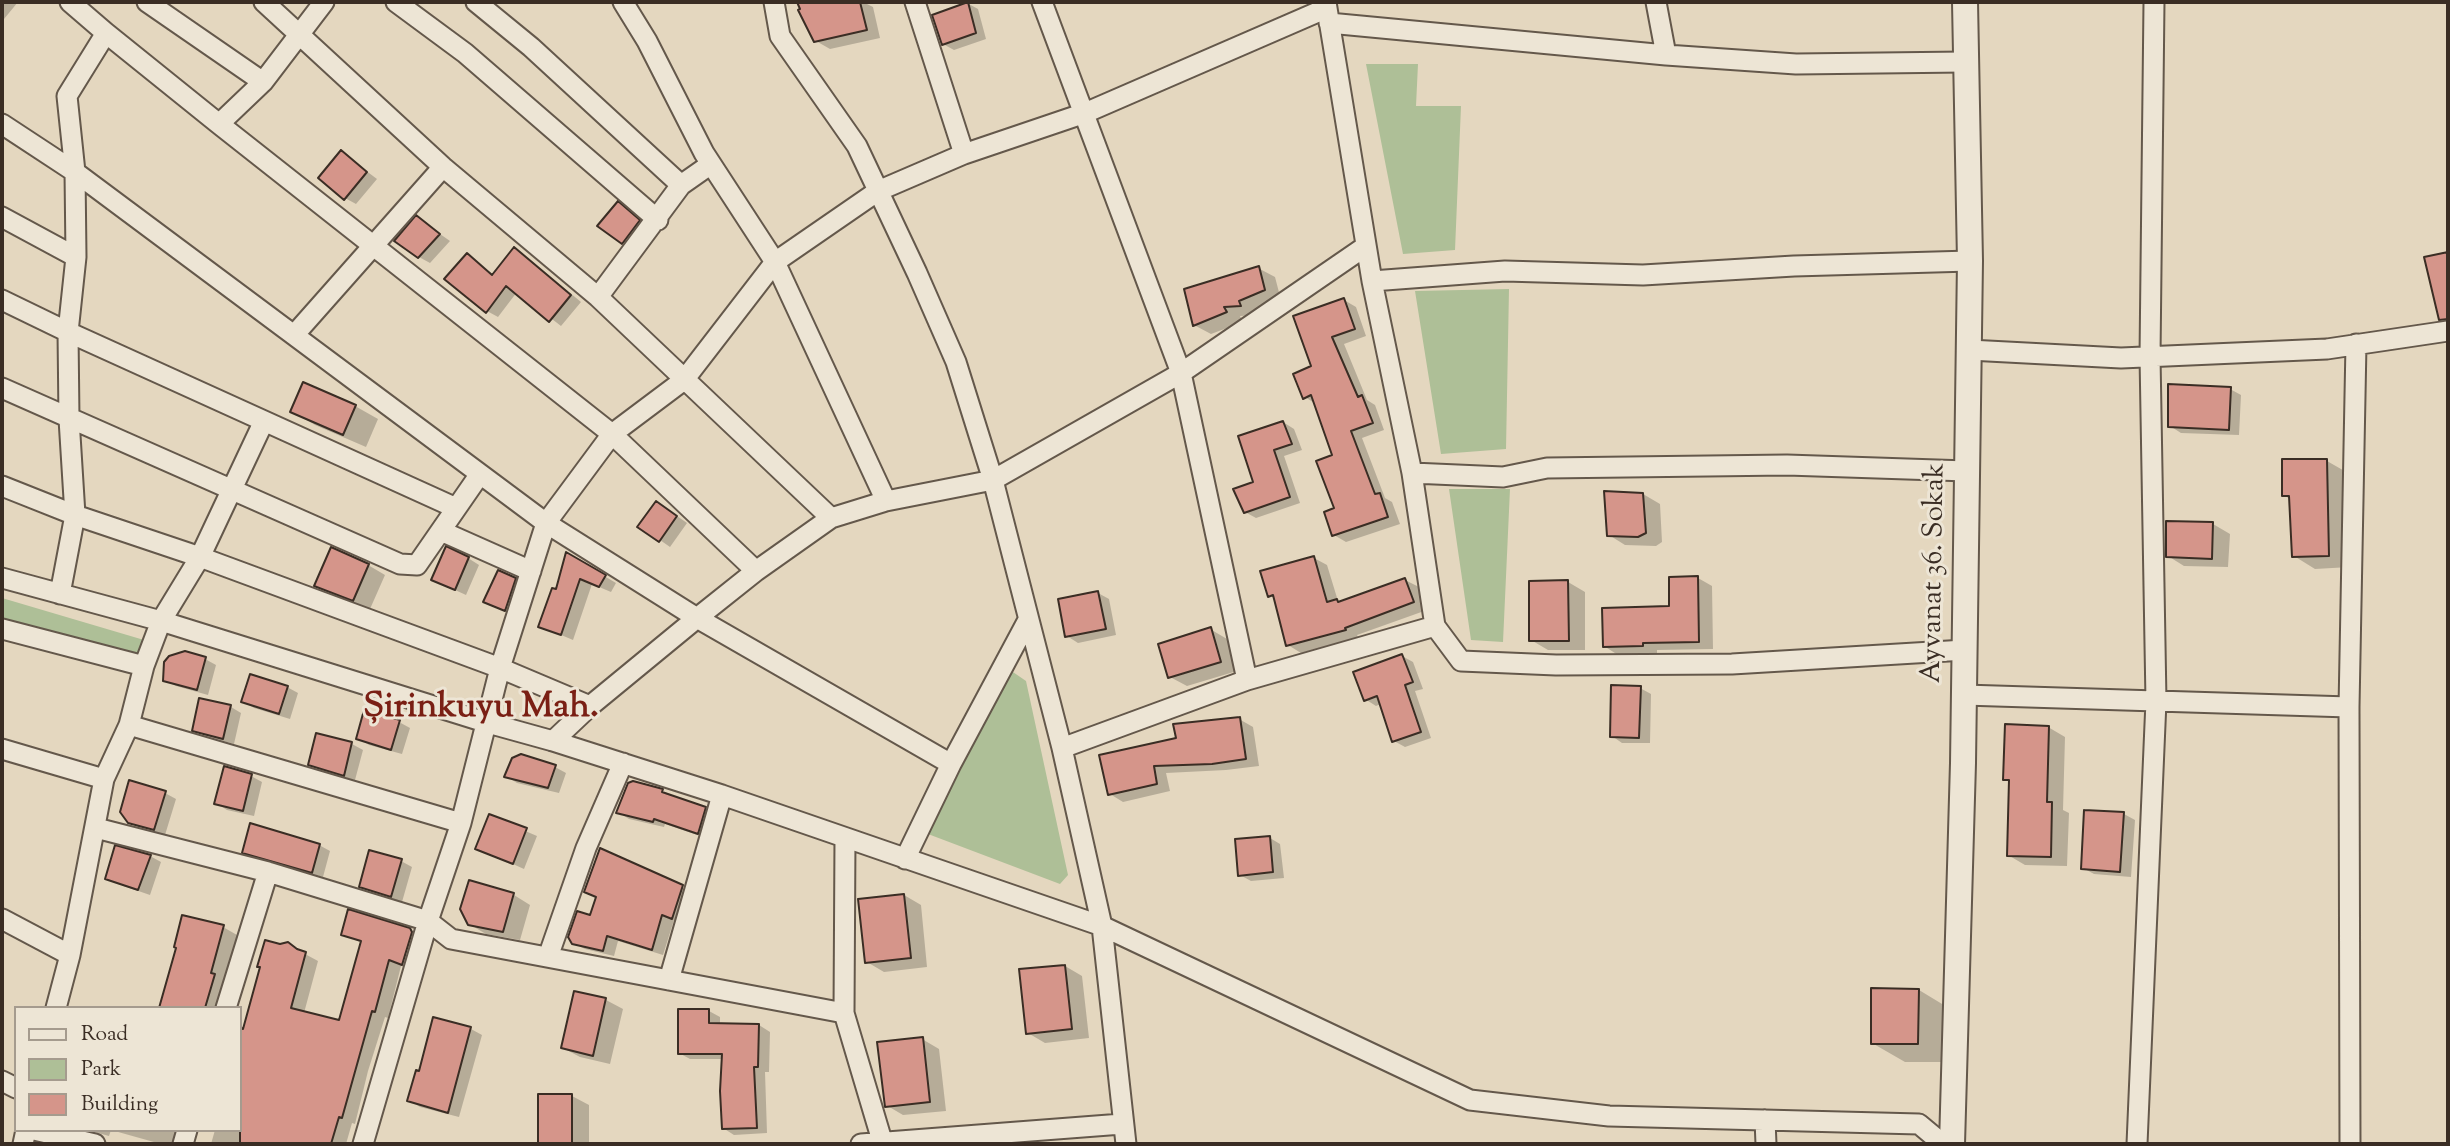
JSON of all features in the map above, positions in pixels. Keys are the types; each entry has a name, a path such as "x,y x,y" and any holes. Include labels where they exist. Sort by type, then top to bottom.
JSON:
{"street":[{"path":"70,2 219,124 612,434 756,571"},
{"path":"147,2 263,82"},
{"path":"264,2 443,167 598,297 831,518"},
{"path":"219,124 263,82 324,2"},
{"path":"396,2 465,53 658,220"},
{"path":"476,2 531,47 681,185"},
{"path":"623,2 647,41 711,164 775,262 886,502"},
{"path":"774,2 780,36 857,146 878,191 956,362 993,480 1062,748 1101,926 1126,1144"},
{"path":"915,2 964,153"},
{"path":"1042,2 1181,373 1247,680"},
{"path":"1656,2 1665,55"},
{"name":"Ayvanat 36. Sokak","path":"1952,1144 1965,650 1969,350 1965,2"},
{"path":"2137,1144 2155,701 2150,356 2154,2"},
{"path":"1327,11 1366,246 1412,473 1435,626 1461,661 1556,665 1732,664 1965,650"},
{"path":"363,1144 428,921 461,823 500,668 546,523 612,434 684,380 775,262 878,191 964,153 1085,113 1327,11 1665,55 1796,64 1964,62"},
{"path":"60,594 75,515 69,419 68,332 76,257 75,172 68,96 106,33"},
{"path":"2,124 75,172 546,523 697,618 951,764"},
{"path":"598,297 658,220 681,185 711,164"},
{"path":"295,334 443,167"},
{"path":"2,217 76,257"},
{"path":"553,741 590,706 697,618 756,571 831,518 886,502 993,480 1181,373 1366,246"},
{"path":"1373,281 1505,271 1643,275 1794,266 1970,261"},
{"path":"2,300 456,508"},
{"path":"1969,350 2121,358 2327,349 2448,331"},
{"path":"2350,1144 2349,707 2356,344"},
{"path":"2,388 400,564 417,565 480,474"},
{"path":"57,1006 70,955 104,779 129,725 144,666 161,621 200,558 264,421"},
{"path":"1412,473 1503,477 1547,468 1787,465 1967,471"},
{"path":"2,486 75,515 500,668 590,706"},
{"path":"441,531 531,571"},
{"path":"2,578 161,621 623,763 1101,926 1470,1100 1609,1116 1919,1124 1943,1144"},
{"path":"905,859 951,764 1028,620"},
{"path":"1062,748 1247,680 1435,626"},
{"path":"2,629 144,666"},
{"path":"1964,695 2349,707"},
{"path":"129,725 461,823"},
{"path":"2,749 104,779"},
{"path":"548,957 586,848 623,763"},
{"path":"669,980 722,795"},
{"path":"96,828 268,872 428,921 450,939 844,1013"},
{"path":"845,838 844,1013 883,1143"},
{"path":"227,1006 268,872"},
{"path":"2,919 70,955"},
{"path":"1765,1120 1766,1144"},
{"path":"860,1144 1122,1124"},
{"path":"43,1132 95,1144"}],"green space":[{"path":"1366,64 1418,64 1416,106 1461,106 1455,250 1403,254"},
{"path":"1509,289 1506,449 1441,454 1415,291"},
{"path":"1449,489 1510,489 1503,642 1471,640"},
{"path":"2,598 144,640 143,647 137,656 2,620"},
{"path":"1010,670 1026,681 1068,875 1060,884 928,834"}],"building":[{"path":"797,2 860,2 867,30 814,42 798,10 800,9"},
{"path":"968,2 976,33 942,45 932,15"},
{"path":"341,150 367,172 344,200 318,178"},
{"path":"618,201 640,220 622,244 597,226"},
{"path":"416,215 440,234 418,258 394,241"},
{"path":"514,247 571,295 549,322 506,286 486,313 444,279 467,253 492,275"},
{"path":"2448,252 2448,319 2439,320 2424,257"},
{"path":"1259,266 1265,290 1239,301 1241,306 1224,307 1227,312 1193,326 1184,289"},
{"path":"1344,298 1355,329 1332,337 1358,397 1362,395 1373,423 1351,431 1375,494 1380,493 1388,517 1332,536 1324,512 1334,508 1316,461 1332,455 1311,395 1303,399 1293,374 1311,366 1293,316"},
{"path":"303,382 356,405 343,435 290,412"},
{"path":"2168,384 2231,387 2229,430 2168,427"},
{"path":"1283,421 1292,444 1274,450 1290,497 1244,513 1233,489 1253,482 1238,436"},
{"path":"2282,459 2327,459 2329,556 2292,557 2289,496 2282,496"},
{"path":"1604,491 1643,493 1646,533 1638,537 1607,536"},
{"path":"656,501 677,516 659,542 637,527"},
{"path":"2166,521 2213,522 2212,559 2166,557"},
{"path":"446,546 469,557 455,590 431,580"},
{"path":"331,547 369,564 353,601 314,586"},
{"path":"566,552 606,575 599,587 580,579 561,635 538,627 552,588 556,589"},
{"path":"1314,556 1327,602 1337,599 1338,602 1405,578 1414,602 1345,628 1346,630 1286,646 1273,595 1268,597 1260,571"},
{"path":"498,570 516,578 505,611 483,602"},
{"path":"1698,576 1699,642 1603,647 1602,608 1669,606 1669,577"},
{"path":"1568,580 1569,641 1529,641 1529,581"},
{"path":"1098,591 1106,629 1065,637 1058,599"},
{"path":"1211,627 1221,662 1168,678 1158,644"},
{"path":"185,651 206,657 197,690 163,681 164,662 169,656"},
{"path":"1402,654 1413,682 1405,685 1421,732 1392,742 1377,696 1364,701 1353,672"},
{"path":"250,674 288,686 279,714 241,702"},
{"path":"1611,685 1641,686 1639,738 1610,737"},
{"path":"199,698 231,705 223,739 192,731"},
{"path":"364,710 400,720 391,750 356,739"},
{"path":"1240,717 1246,759 1212,764 1154,766 1157,784 1108,795 1099,755 1176,738 1173,724"},
{"path":"2005,724 2049,726 2047,802 2052,802 2051,857 2007,856 2009,780 2003,780"},
{"path":"316,733 352,742 344,776 308,765"},
{"path":"521,754 556,765 548,788 504,777 512,758"},
{"path":"224,766 252,774 243,811 214,804"},
{"path":"129,780 166,791 154,830 128,823 120,812"},
{"path":"633,781 663,789 662,792 706,807 698,834 654,819 653,822 616,813 628,783"},
{"path":"2084,810 2124,812 2120,872 2081,869"},
{"path":"489,814 527,828 513,864 475,849"},
{"path":"250,823 320,844 312,873 242,853"},
{"path":"1270,836 1273,872 1238,876 1235,839"},
{"path":"115,845 151,855 138,890 105,879"},
{"path":"600,848 683,885 672,919 662,915 652,950 607,936 603,951 572,944 568,937 577,911 590,915 596,897 584,892"},
{"path":"369,850 402,859 391,897 359,887"},
{"path":"469,880 514,893 503,932 468,925 460,909"},
{"path":"904,894 911,958 865,963 858,899"},
{"path":"348,909 410,928 412,932 402,965 389,960 342,1118 339,1117 331,1144 240,1144 242,1029 265,940 280,944 288,942 306,952 291,1008 339,1020 361,941 341,935"},
{"path":"182,915 224,925 206,1006 160,1006 176,948 174,947"},
{"path":"1065,965 1072,1029 1026,1034 1019,969"},
{"path":"1871,988 1919,989 1918,1044 1871,1044"},
{"path":"574,991 606,998 593,1056 561,1048"},
{"path":"678,1009 709,1009 709,1023 759,1024 758,1067 754,1067 757,1128 722,1129 722,1054 678,1054"},
{"path":"433,1017 471,1027 448,1113 407,1101 416,1070 419,1071"},
{"path":"923,1037 930,1102 885,1107 877,1042"},
{"path":"538,1094 572,1094 572,1144 538,1144"}],"district":[{"name":"Şirinkuyu Mah.","path":"481,710"}]}
